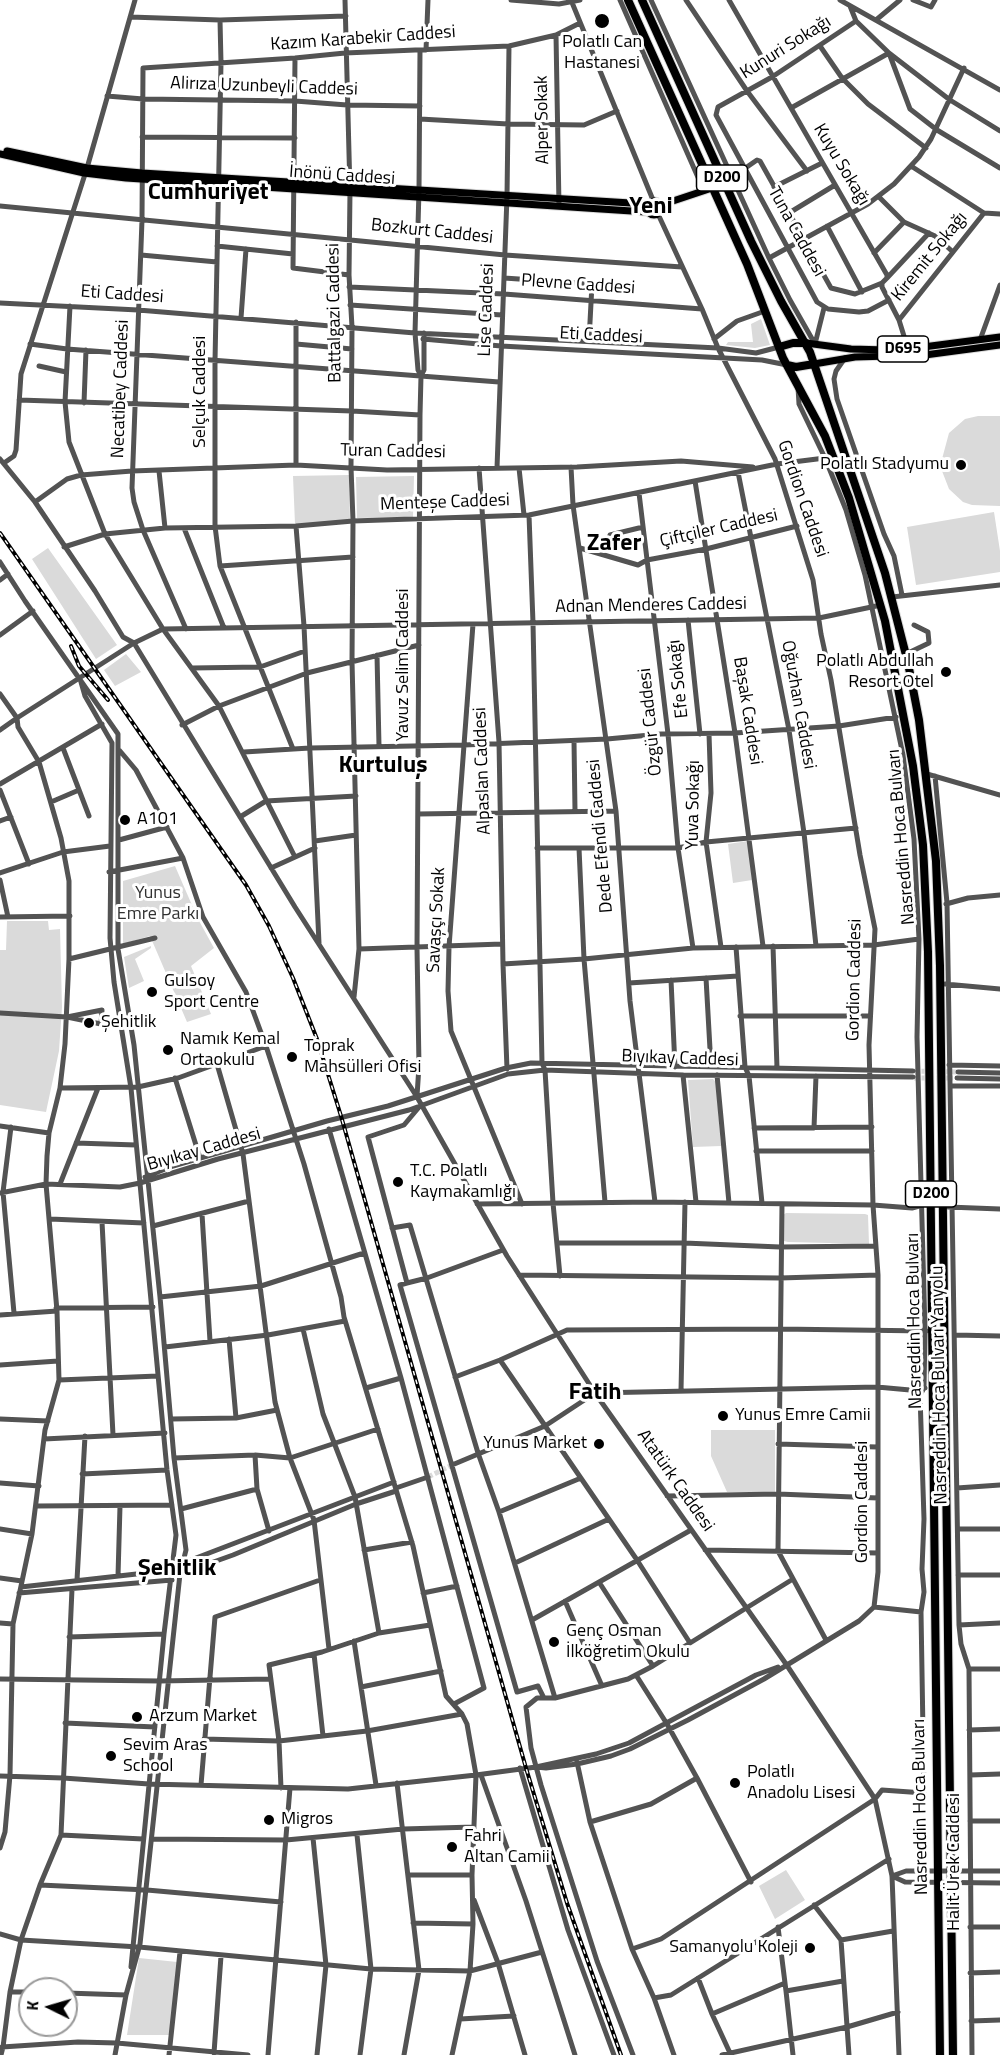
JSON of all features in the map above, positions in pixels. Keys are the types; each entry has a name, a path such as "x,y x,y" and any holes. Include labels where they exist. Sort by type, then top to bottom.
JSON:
{"highway":[{"name":"D200","path":"628,0 708,189 747,264 785,361"},
{"name":"D200","path":"642,0 704,129 755,250 810,346"},
{"path":"779,347 794,343 810,346"},
{"name":"Nasreddin Hoca Bulvarı","path":"810,346 892,597 906,654 931,775 936,861 943,905 953,2055"},
{"path":"785,361 796,367 814,364"},
{"name":"Nasreddin Hoca Bulvarı","path":"785,361 825,436 860,532 877,606 895,663 911,754 924,866 928,952 928,1388 940,2055"}],"main road":[{"name":"İnönü Caddesi","path":"0,152 86,170 142,176 559,203 649,205"},
{"path":"661,205 708,189"},
{"path":"658,201 661,205 658,214 651,214 649,205 658,201"},
{"name":"D695","path":"810,346 908,349 1000,337"},
{"name":"D695","path":"814,364 845,358 925,355 1000,345"}],"street":[{"path":"2,461 14,456 16,450 21,374 86,170 135,0"},
{"name":"Battalgazi Caddesi","path":"345,0 350,188 349,287 352,327 352,661 359,949 354,998"},
{"name":"Yavuz Selim Caddesi","path":"421,376 418,370 415,333 415,290 420,106 428,0"},
{"path":"511,0 559,4 580,0"},
{"path":"620,0 708,189"},
{"path":"651,0 704,129 769,258 786,302"},
{"path":"686,0 747,91 807,171"},
{"name":"Kuyu Sokağı","path":"729,0 887,278"},
{"path":"840,0 1000,90"},
{"path":"876,20 900,0"},
{"path":"913,0 931,8 934,0"},
{"path":"572,1 617,111 649,205"},
{"name":"Kunuri Sokağı","path":"718,107 772,77 856,21 850,6"},
{"path":"130,17 220,20 346,16"},
{"name":"Selçuk Caddesi","path":"220,20 215,317 215,526 220,566 293,749"},
{"path":"856,21 889,53 950,100 1000,132"},
{"name":"Kazım Karabekir Caddesi","path":"143,68 345,53 509,46 556,34 580,23"},
{"name":"Alper Sokak","path":"556,34 559,203"},
{"name":"Lise Caddesi","path":"497,468 507,199 509,46"},
{"path":"820,46 842,78 868,104 926,148"},
{"path":"791,108 889,53"},
{"path":"889,53 910,109 937,130 1000,168"},
{"path":"295,58 293,268 349,274"},
{"name":"Necatibey Caddesi","path":"143,68 142,220 132,471 134,502 143,530 186,629"},
{"path":"769,258 879,197 911,166 937,130 964,68"},
{"name":"Alirıza Uzunbeyli Caddesi","path":"107,96 142,99 295,101 346,105 420,106"},
{"name":"Tuna Caddesi","path":"718,107 717,117 744,169 818,302 824,308"},
{"path":"420,119 508,124 584,124 617,111"},
{"path":"142,137 295,138"},
{"path":"744,169 760,160 831,288 851,293 862,292 882,283 929,233"},
{"path":"774,187 822,162"},
{"path":"911,166 984,213 1000,214"},
{"path":"789,213 835,185"},
{"path":"879,197 904,222 915,229 929,233 953,252"},
{"name":"Bozkurt Caddesi","path":"0,206 505,255 682,267"},
{"name":"Kiremit Sokağı","path":"899,320 984,213"},
{"name":"Gordion Caddesi","path":"658,214 718,348 777,464 813,580 875,929 870,1016 873,1205 878,1275 878,1572 874,1607"},
{"path":"874,253 904,222"},
{"path":"827,226 862,292"},
{"path":"217,246 293,254"},
{"path":"241,318 246,249"},
{"path":"141,255 217,262"},
{"path":"504,278 592,284 590,341"},
{"path":"882,283 899,320 908,349"},
{"path":"980,340 1000,285"},
{"name":"Plevne Caddesi","path":"349,287 504,294 702,309"},
{"path":"810,346 824,308 864,312 889,300"},
{"name":"Eti Caddesi","path":"0,303 138,310 296,322 415,333 424,337 501,346 785,361"},
{"path":"350,305 502,315"},
{"path":"70,306 65,402 69,442 105,534 164,628 219,706 295,857"},
{"path":"714,339 737,321 765,311"},
{"path":"296,322 296,465"},
{"name":"Yavuz Selim Caddesi","path":"417,1097 419,1066 417,948 419,520 421,376 424,370 424,337"},
{"name":"Eti Caddesi","path":"424,337 501,337 590,341 718,348 759,353 779,347"},
{"path":"30,344 67,350 138,353 215,361 499,382"},
{"path":"296,344 352,349"},
{"path":"84,403 86,350"},
{"path":"845,358 836,371 834,379 837,399 894,556 902,596"},
{"path":"39,366 66,372"},
{"path":"456,1377 567,1330 928,1331 921,1193 917,1037 919,939 914,838 877,606 865,575 846,510 825,458 799,404 798,386"},
{"path":"19,400 420,415"},
{"name":"Menteşe Caddesi","path":"64,546 105,534 165,528 296,526 353,521 526,515 759,467 825,458"},
{"name":"Atatürk Caddesi","path":"2,461 35,502 123,637 134,643 271,868 417,1097 503,1250 557,1335 595,1393 786,1664 875,1799 892,1876 899,2055"},
{"name":"Turan Caddesi","path":"35,502 68,479 81,475 132,471 296,465 387,470 519,468 681,461 759,467"},
{"name":"Dede Efendi Caddesi","path":"571,467 573,506 616,811 629,983 655,1202"},
{"name":"Alpaslan Caddesi","path":"479,468 499,742 502,964 507,1071"},
{"path":"519,468 526,515 533,623 543,1067 552,1203 560,1276"},
{"path":"159,471 165,528"},
{"name":"Oğuzhan Caddesi","path":"738,472 789,730 804,833 816,946"},
{"name":"Başak Caddesi","path":"695,481 735,733 763,946"},
{"path":"859,492 868,488"},
{"name":"Özgür Caddesi","path":"639,493 668,734 678,848 693,948"},
{"path":"296,526 304,626 319,944"},
{"name":"Çiftçiler Caddesi","path":"580,548 638,565 647,560 706,549 796,526"},
{"path":"184,528 224,628"},
{"path":"580,548 605,549 610,535 643,528"},
{"path":"220,566 353,557"},
{"path":"0,562 118,734 120,751 118,947 134,1045 145,1180 144,1224 167,1470 176,1535 164,1634 131,1974"},
{"path":"0,580 8,574"},
{"path":"892,597 1000,585"},
{"name":"Adnan Menderes Caddesi","path":"164,628 819,618 877,606"},
{"path":"0,635 33,611"},
{"name":"Efe Sokağı","path":"688,620 700,734"},
{"name":"Savaşçı Sokak","path":"474,624 449,947 448,991 451,1031 522,1204"},
{"path":"906,654 929,643 928,632 914,625"},
{"path":"0,730 134,643 164,628"},
{"path":"182,725 219,706 306,673 419,645"},
{"path":"192,668 260,667 305,651"},
{"path":"377,655 379,747"},
{"path":"80,678 85,696 112,743 109,872 114,982 131,1088 136,1145 153,1226 174,1458 186,1551 180,1574 139,1947 126,1995 115,2055"},
{"path":"0,694 17,718 18,727 39,762 61,838 69,881 70,916 67,1017 60,1088 49,1133 46,1184 57,1309 59,1380 44,1439 37,1506 13,1624 10,1775 5,1832 0,1848"},
{"path":"244,752 310,748 607,740 668,734 789,730 839,726 896,717"},
{"path":"0,784 102,724"},
{"name":"Yuva Sokağı","path":"709,734 711,793 706,842 721,947"},
{"path":"574,741 575,811"},
{"path":"63,748 89,816"},
{"path":"120,751 136,770 183,858 203,916 246,992 266,1046 296,1138 345,1321 412,1542 446,1696 462,1714 467,1724 478,1775 542,1953 575,2055"},
{"path":"931,775 1000,795"},
{"path":"0,790 29,864"},
{"path":"51,802 79,790"},
{"path":"240,817 266,801 356,796"},
{"path":"418,814 616,811"},
{"path":"0,821 11,818"},
{"path":"119,840 167,827"},
{"path":"537,848 678,848 706,842 856,828"},
{"path":"271,868 315,845 356,835"},
{"path":"0,873 63,852 110,846"},
{"path":"579,848 584,959 605,1203"},
{"path":"109,872 183,858"},
{"path":"0,880 8,917"},
{"path":"943,905 973,897 1000,896"},
{"path":"0,917 70,916"},
{"path":"69,959 155,938"},
{"path":"502,964 584,959 693,948 874,945 919,939"},
{"path":"359,949 502,944"},
{"path":"773,946 777,1068"},
{"path":"736,947 744,1067 749,1076 762,1203"},
{"path":"629,983 738,976"},
{"path":"706,978 711,1067"},
{"path":"671,980 675,1066"},
{"path":"945,984 1000,989"},
{"name":"Nasreddin Hoca Bulvarı Yanyolu","path":"945,984 952,1118 947,1207 955,1335 959,1625 961,1644 969,1669"},
{"path":"0,1013 67,1017 101,1024 102,1010 67,1017"},
{"path":"740,1016 870,1016"},
{"path":"60,1088 138,1087 175,1078 266,1046"},
{"path":"217,1064 243,1154 277,1410 290,1458 313,1517 329,1649"},
{"path":"950,1065 1000,1066"},
{"name":"Bıyıkay Caddesi","path":"145,1180 200,1158 417,1097 471,1079 507,1071 543,1067 639,1069 675,1066 870,1069 913,1074 871,1077 683,1075 639,1069"},
{"name":"Bıyıkay Caddesi","path":"145,1180 421,1105 474,1086 507,1071"},
{"path":"1000,1073 958,1075 1000,1079"},
{"path":"683,1075 696,1203"},
{"path":"717,1075 729,1203"},
{"path":"814,1128 816,1076"},
{"path":"175,1078 200,1158"},
{"path":"950,1086 1000,1086"},
{"path":"60,1184 99,1088"},
{"path":"407,1283 368,1137 404,1125 421,1105"},
{"path":"327,1121 401,1378 484,1688 454,1704"},
{"path":"0,1126 49,1133"},
{"path":"11,1127 2,1193 14,1313"},
{"path":"754,1128 872,1127"},
{"path":"76,1143 136,1145"},
{"path":"756,1151 872,1151"},
{"path":"2,1193 46,1184 120,1187 145,1180"},
{"path":"153,1226 249,1201"},
{"path":"477,1204 685,1202 873,1205 912,1208 923,1205"},
{"path":"681,1391 685,1202"},
{"path":"782,1204 778,1551 826,1640"},
{"path":"947,1207 1000,1209"},
{"path":"202,1214 210,1341"},
{"path":"50,1219 144,1224"},
{"path":"102,1222 113,1435"},
{"path":"392,1228 410,1225 478,1453 499,1512 555,1698"},
{"path":"557,1243 684,1243 780,1247 876,1246"},
{"path":"503,1250 427,1278 400,1285 517,1692 538,1686 544,1698"},
{"path":"160,1297 261,1286 364,1253"},
{"path":"519,1275 780,1278 878,1275"},
{"path":"0,1315 57,1309 161,1306"},
{"path":"165,1347 268,1335 345,1321"},
{"path":"303,1329 323,1414 356,1504 379,1633"},
{"path":"955,1335 1000,1336"},
{"path":"229,1339 236,1418"},
{"path":"500,1360 638,1560 690,1643"},
{"path":"0,1365 58,1361"},
{"path":"59,1380 158,1376"},
{"path":"366,1388 401,1378"},
{"path":"452,1465 545,1426 595,1393 928,1388"},
{"path":"632,1948 661,1939 875,1799 882,1790 924,1793 921,1612 924,1592 922,1569 924,1519 920,1395 928,1388"},
{"path":"171,1419 236,1418 277,1410"},
{"path":"0,1419 48,1421"},
{"path":"174,1458 255,1455 290,1458 378,1429"},
{"path":"44,1439 164,1432 172,1435"},
{"path":"77,1581 85,1436"},
{"path":"778,1444 877,1447"},
{"path":"255,1455 257,1489 269,1531"},
{"path":"82,1474 167,1470"},
{"path":"0,1578 21,1587 72,1589 172,1580 180,1574 233,1555 354,1497 428,1477"},
{"path":"499,1512 581,1478"},
{"path":"0,1483 39,1486"},
{"path":"957,1488 1000,1485"},
{"path":"21,1587 172,1570 183,1563 269,1531 356,1504 395,1487"},
{"path":"181,1509 257,1489"},
{"path":"667,1496 778,1494 878,1498"},
{"path":"37,1506 172,1505"},
{"path":"118,1576 120,1506"},
{"path":"515,1563 609,1519"},
{"path":"0,1529 32,1534"},
{"path":"957,1529 1000,1529"},
{"path":"532,1620 691,1530"},
{"path":"364,1550 412,1542"},
{"path":"705,1550 878,1553"},
{"path":"958,1575 1000,1575"},
{"path":"633,2055 597,1961 536,1767 531,1748 526,1707 537,1698 555,1698 636,1675 792,1579"},
{"path":"201,1785 215,1617 320,1580"},
{"path":"599,1582 653,1666"},
{"path":"423,1593 457,1586"},
{"path":"1,2055 10,1992 21,1940 40,1885 61,1835 72,1589"},
{"path":"565,1601 602,1686"},
{"path":"0,1776 149,1784 348,1789 478,1775 576,1761 629,1743 668,1726 756,1675 786,1664 859,1621 874,1607 921,1612"},
{"path":"0,1623 13,1624"},
{"path":"959,1625 1000,1623"},
{"path":"281,1788 279,1741 269,1665 314,1654 379,1633 430,1625"},
{"path":"69,1636 164,1634"},
{"path":"354,1641 375,1785"},
{"path":"314,1654 323,1736"},
{"path":"969,1669 1000,1669"},
{"name":"Halit Ürek Caddesi","path":"969,1669 972,2055"},
{"path":"361,1687 441,1671"},
{"path":"636,1675 697,1778 751,1882"},
{"path":"0,1680 270,1679"},
{"path":"204,1739 279,1741 368,1731 462,1714"},
{"path":"65,1723 155,1727"},
{"path":"969,1730 1000,1730"},
{"path":"576,1761 590,1822 632,1948 654,1998 674,2055"},
{"path":"520,1768 568,1930 614,2055"},
{"path":"970,1775 1000,1774"},
{"path":"452,2055 470,1971 473,1924 472,1875 478,1775"},
{"path":"590,1822 651,1804 697,1778"},
{"path":"397,1783 404,1829 418,1970 404,2055"},
{"path":"268,2055 290,1788"},
{"path":"970,1821 1000,1821"},
{"path":"152,1839 286,1840 404,1829 474,1827"},
{"path":"61,1835 144,1839"},
{"path":"357,1835 371,1969 360,2055"},
{"path":"313,1838 326,1965 317,2055"},
{"path":"654,1998 671,1995 889,1859"},
{"path":"892,1876 906,1870 1000,1871"},
{"path":"408,1875 472,1875"},
{"path":"892,1876 905,1882 1000,1883"},
{"path":"40,1885 147,1890 281,1902"},
{"path":"472,1896 498,1963 525,2055"},
{"path":"813,1905 841,1940 849,2055"},
{"path":"413,1923 473,1924"},
{"path":"778,1927 793,2055"},
{"path":"970,1927 1000,1927"},
{"path":"841,1940 893,1931"},
{"path":"0,1934 21,1940 139,1947 371,1969 470,1971 542,1953"},
{"path":"169,2055 180,1952"},
{"path":"214,2053 221,1956"},
{"path":"970,1972 1000,1972"},
{"path":"698,1978 730,2054"},
{"path":"786,1991 843,1981"},
{"path":"712,2014 785,1983"},
{"path":"10,1992 18,1992"},
{"path":"78,1993 126,1995"},
{"path":"722,2055 847,2027 898,2012"},
{"path":"460,2019 514,2016"},
{"path":"971,2021 1000,2020"},
{"path":"2,2047 78,2042 117,2043 248,2055"}],"green space":[{"path":"761,319 770,345 755,348 726,345 728,342 753,342 751,324"},
{"name":"Polatlı Stadyumu","path":"978,416 1000,416 1000,506 972,505 963,502 949,489 942,471 942,459 949,433 965,419"},
{"path":"349,475 350,521 295,524 293,476"},
{"path":"414,476 413,517 357,518 356,477"},
{"path":"994,512 1000,551 1000,572 916,585 907,527"},
{"path":"48,548 117,645 96,659 32,559"},
{"path":"126,654 141,672 115,686 104,670"},
{"path":"748,841 752,880 733,883 728,844"},
{"name":"Yunus Emre Parkı","path":"175,866 198,919 214,948 191,966 211,1014 187,1022 150,936 123,944 123,881"},
{"path":"7,921 48,921 49,930 60,929 62,1007 59,1051 46,1112 0,1105 0,950 6,950"},
{"path":"151,946 135,959 144,981 129,988 124,957"},
{"path":"713,1079 716,1082 721,1146 693,1147 688,1080"},
{"path":"786,1213 868,1215 869,1244 784,1241 783,1215"},
{"path":"711,1430 775,1430 775,1492 727,1492 711,1456"},
{"path":"786,1870 805,1900 775,1919 759,1886"},
{"path":"139,1958 177,1962 170,2035 127,2035"}],"tunnel":[{"path":"914,1071 958,1072"},
{"path":"914,1078 953,1078"},
{"path":"428,1477 452,1465"}],"railway":[{"path":"0,533 246,885 269,926 293,978 317,1039 341,1116 526,1768 567,1903 621,2055"},
{"path":"71,646 79,666 108,700"}],"place":[{"name":"Polatlı Can Hastanesi","path":"602,21"},
{"name":"Polatlı Stadyumu","path":"961,465"},
{"name":"Polatlı Abdullah Resort Otel","path":"946,672"},
{"name":"A101","path":"125,820"},
{"name":"Gulsoy Sport Centre","path":"152,992"},
{"name":"Şehitlik","path":"89,1023"},
{"name":"Namık Kemal Ortaokulu","path":"168,1050"},
{"name":"Toprak Mahsülleri Ofisi","path":"292,1057"},
{"name":"T.C. Polatlı Kaymakamlığı","path":"398,1182"},
{"name":"Yunus Emre Camii","path":"723,1416"},
{"name":"Yunus Market","path":"599,1444"},
{"name":"Genç Osman İlköğretim Okulu","path":"554,1642"},
{"name":"Arzum Market","path":"137,1717"},
{"name":"Sevim Aras School","path":"111,1756"},
{"name":"Polatlı Anadolu Lisesi","path":"735,1783"},
{"name":"Migros","path":"269,1820"},
{"name":"Fahri Altan Camii","path":"452,1847"},
{"name":"Samanyolu Koleji","path":"810,1948"}],"district":[{"name":"Cumhuriyet","path":"208,193"},
{"name":"Yeni","path":"651,207"},
{"name":"Zafer","path":"614,544"},
{"name":"Kurtuluş","path":"383,766"},
{"name":"Fatih","path":"595,1393"},
{"name":"Şehitlik","path":"177,1569"}]}
